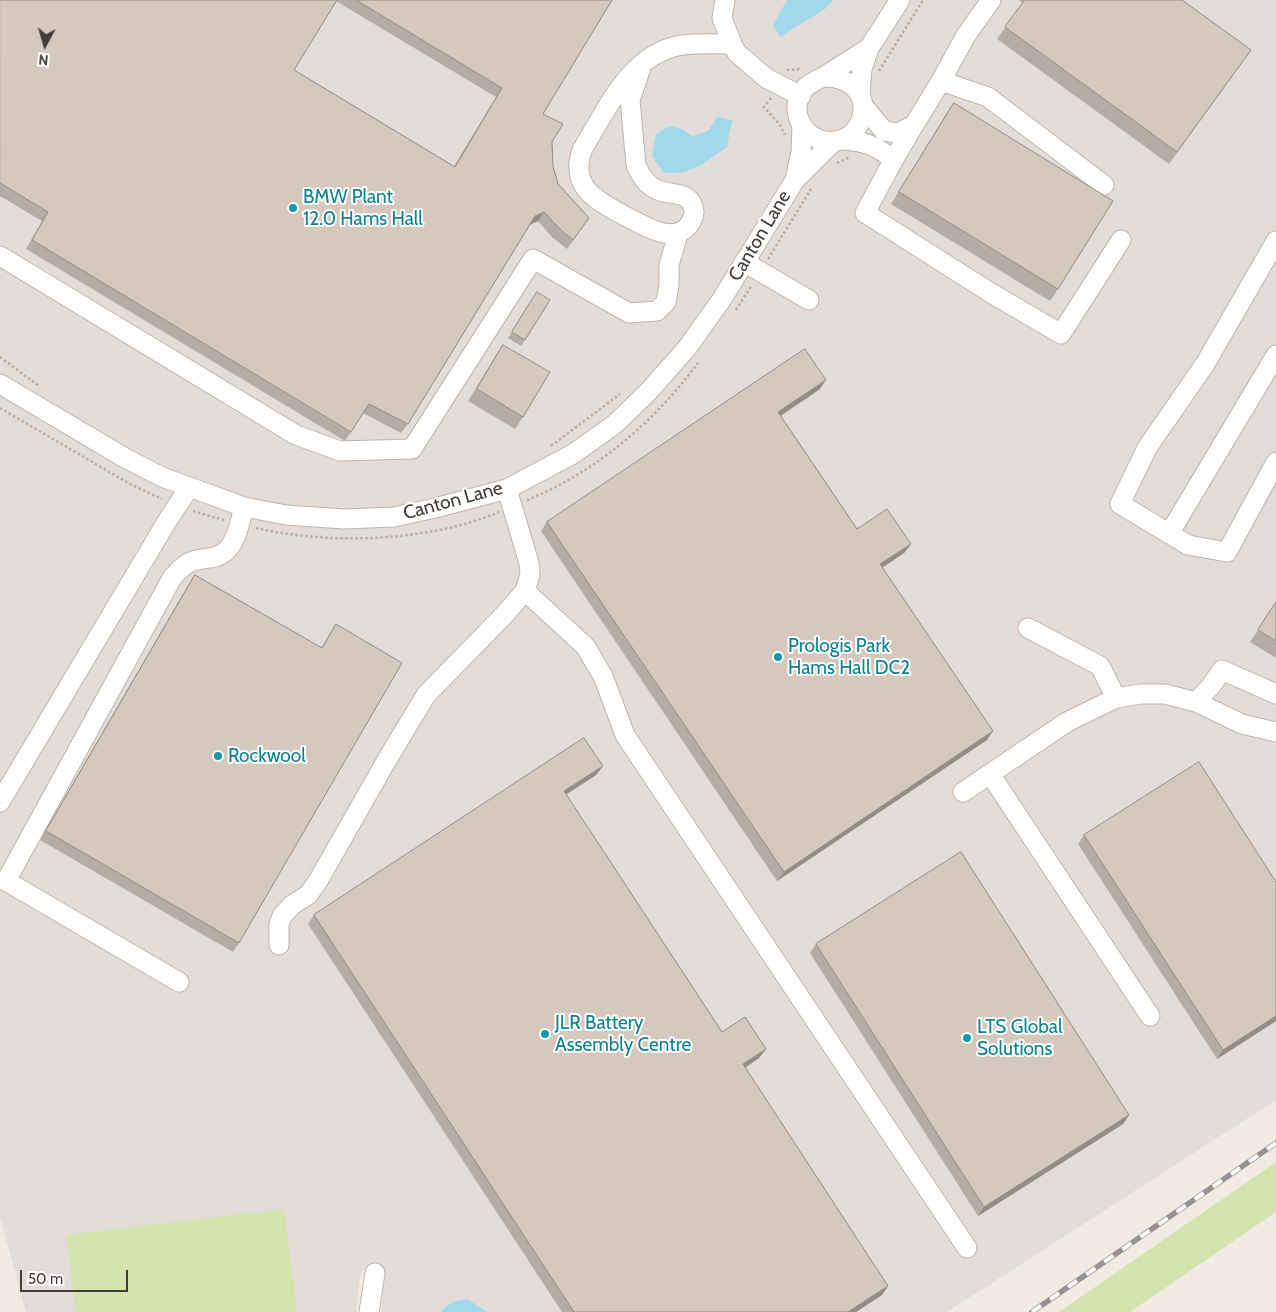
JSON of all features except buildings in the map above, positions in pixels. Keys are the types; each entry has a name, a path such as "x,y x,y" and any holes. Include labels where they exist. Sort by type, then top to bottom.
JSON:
{"street":[{"path":"725,0 722,18 732,44 738,53 748,64 766,78 801,96"},
{"path":"836,141 850,135 860,122 862,69 869,48 900,0"},
{"path":"991,0 965,37 865,213 991,293 1061,334 1121,240"},
{"path":"678,234 650,229 597,200 584,186 578,170 578,161 582,150 625,80 642,65 658,53 680,45 732,44"},
{"path":"869,48 815,72 811,83 801,96 798,104 798,116 802,126 811,136 821,141 859,141 871,144 894,159"},
{"path":"0,256 296,435 340,450 412,449 533,259 629,313 657,311 666,302 669,285 669,265 678,234 691,222 694,213 692,206 686,198 678,193 659,191 646,183 636,165 630,100 642,65"},
{"path":"815,72 844,80 853,86 884,131 898,133 914,125"},
{"path":"941,81 988,97 1104,184"},
{"name":"Canton Lane","path":"795,180 801,152 802,126"},
{"name":"Canton Lane","path":"0,384 125,458 162,477 190,488 241,516 286,515 344,519 394,517 435,508 510,498 615,424 649,392 687,348 722,298 795,180 836,141"},
{"path":"1276,241 1205,364 1147,448 1120,504 1188,545 1227,552 1276,462"},
{"path":"744,262 809,300"},
{"path":"1169,534 1276,355"},
{"path":"0,802 190,488"},
{"path":"279,946 279,924 282,916 292,905 308,895 318,881 426,695 525,591 530,575 529,563 510,498"},
{"path":"179,982 6,881 172,578 180,568 193,561 216,557 228,550 236,534 241,516"},
{"path":"525,591 585,646 603,676 625,736 967,1248"},
{"path":"1028,628 1100,666 1116,698"},
{"path":"1196,702 1211,686 1222,670 1276,694"},
{"path":"963,792 1068,722 1116,698 1140,694 1165,694 1196,702 1242,724 1276,732"},
{"path":"990,774 1150,1016"},
{"path":"369,1312 375,1273"}],"path":[{"path":"877,76 923,0"},
{"path":"786,70 815,72"},
{"path":"830,166 852,156"},
{"path":"735,311 814,184"},
{"path":"0,408 148,494 178,505 241,516 296,535 361,538 392,537 455,526 495,514 510,498 543,494 578,474 615,448 656,413 701,358"}],"shaded area":[{"path":"0,0 1276,0 1276,1100 947,1312 381,1312 384,1274 365,1267 360,1278 356,1312 26,1312 0,1217"},
{"path":"1276,91 1276,544 1264,563 1244,551 1223,584 1186,563 1166,593 1104,554 1083,532 1168,392 1134,370 1217,228 1232,164"},
{"path":"253,554 337,567 455,563 397,664 327,628 313,650 221,596"},
{"path":"530,621 586,729 289,900 427,662"}],"green space":[{"path":"1276,1162 1276,1212 1130,1312 1059,1312"},
{"path":"284,1209 297,1312 76,1312 66,1235"}],"water":[{"path":"787,0 833,0 825,9 780,37 773,25"},
{"path":"717,117 732,120 727,147 703,164 683,173 664,173 652,156 656,134 669,126 679,128 693,136 708,131"},
{"path":"467,1299 487,1312 440,1312 452,1302"}],"railway":[{"path":"1032,1312 1276,1143"}],"place":[{"name":"BMW Plant 12.0 Hams Hall","path":"293,208"},
{"name":"Prologis Park Hams Hall DC2","path":"778,657"},
{"name":"Rockwool","path":"218,756"},
{"name":"JLR Battery Assembly Centre","path":"545,1034"},
{"name":"LTS Global Solutions","path":"967,1038"}]}
